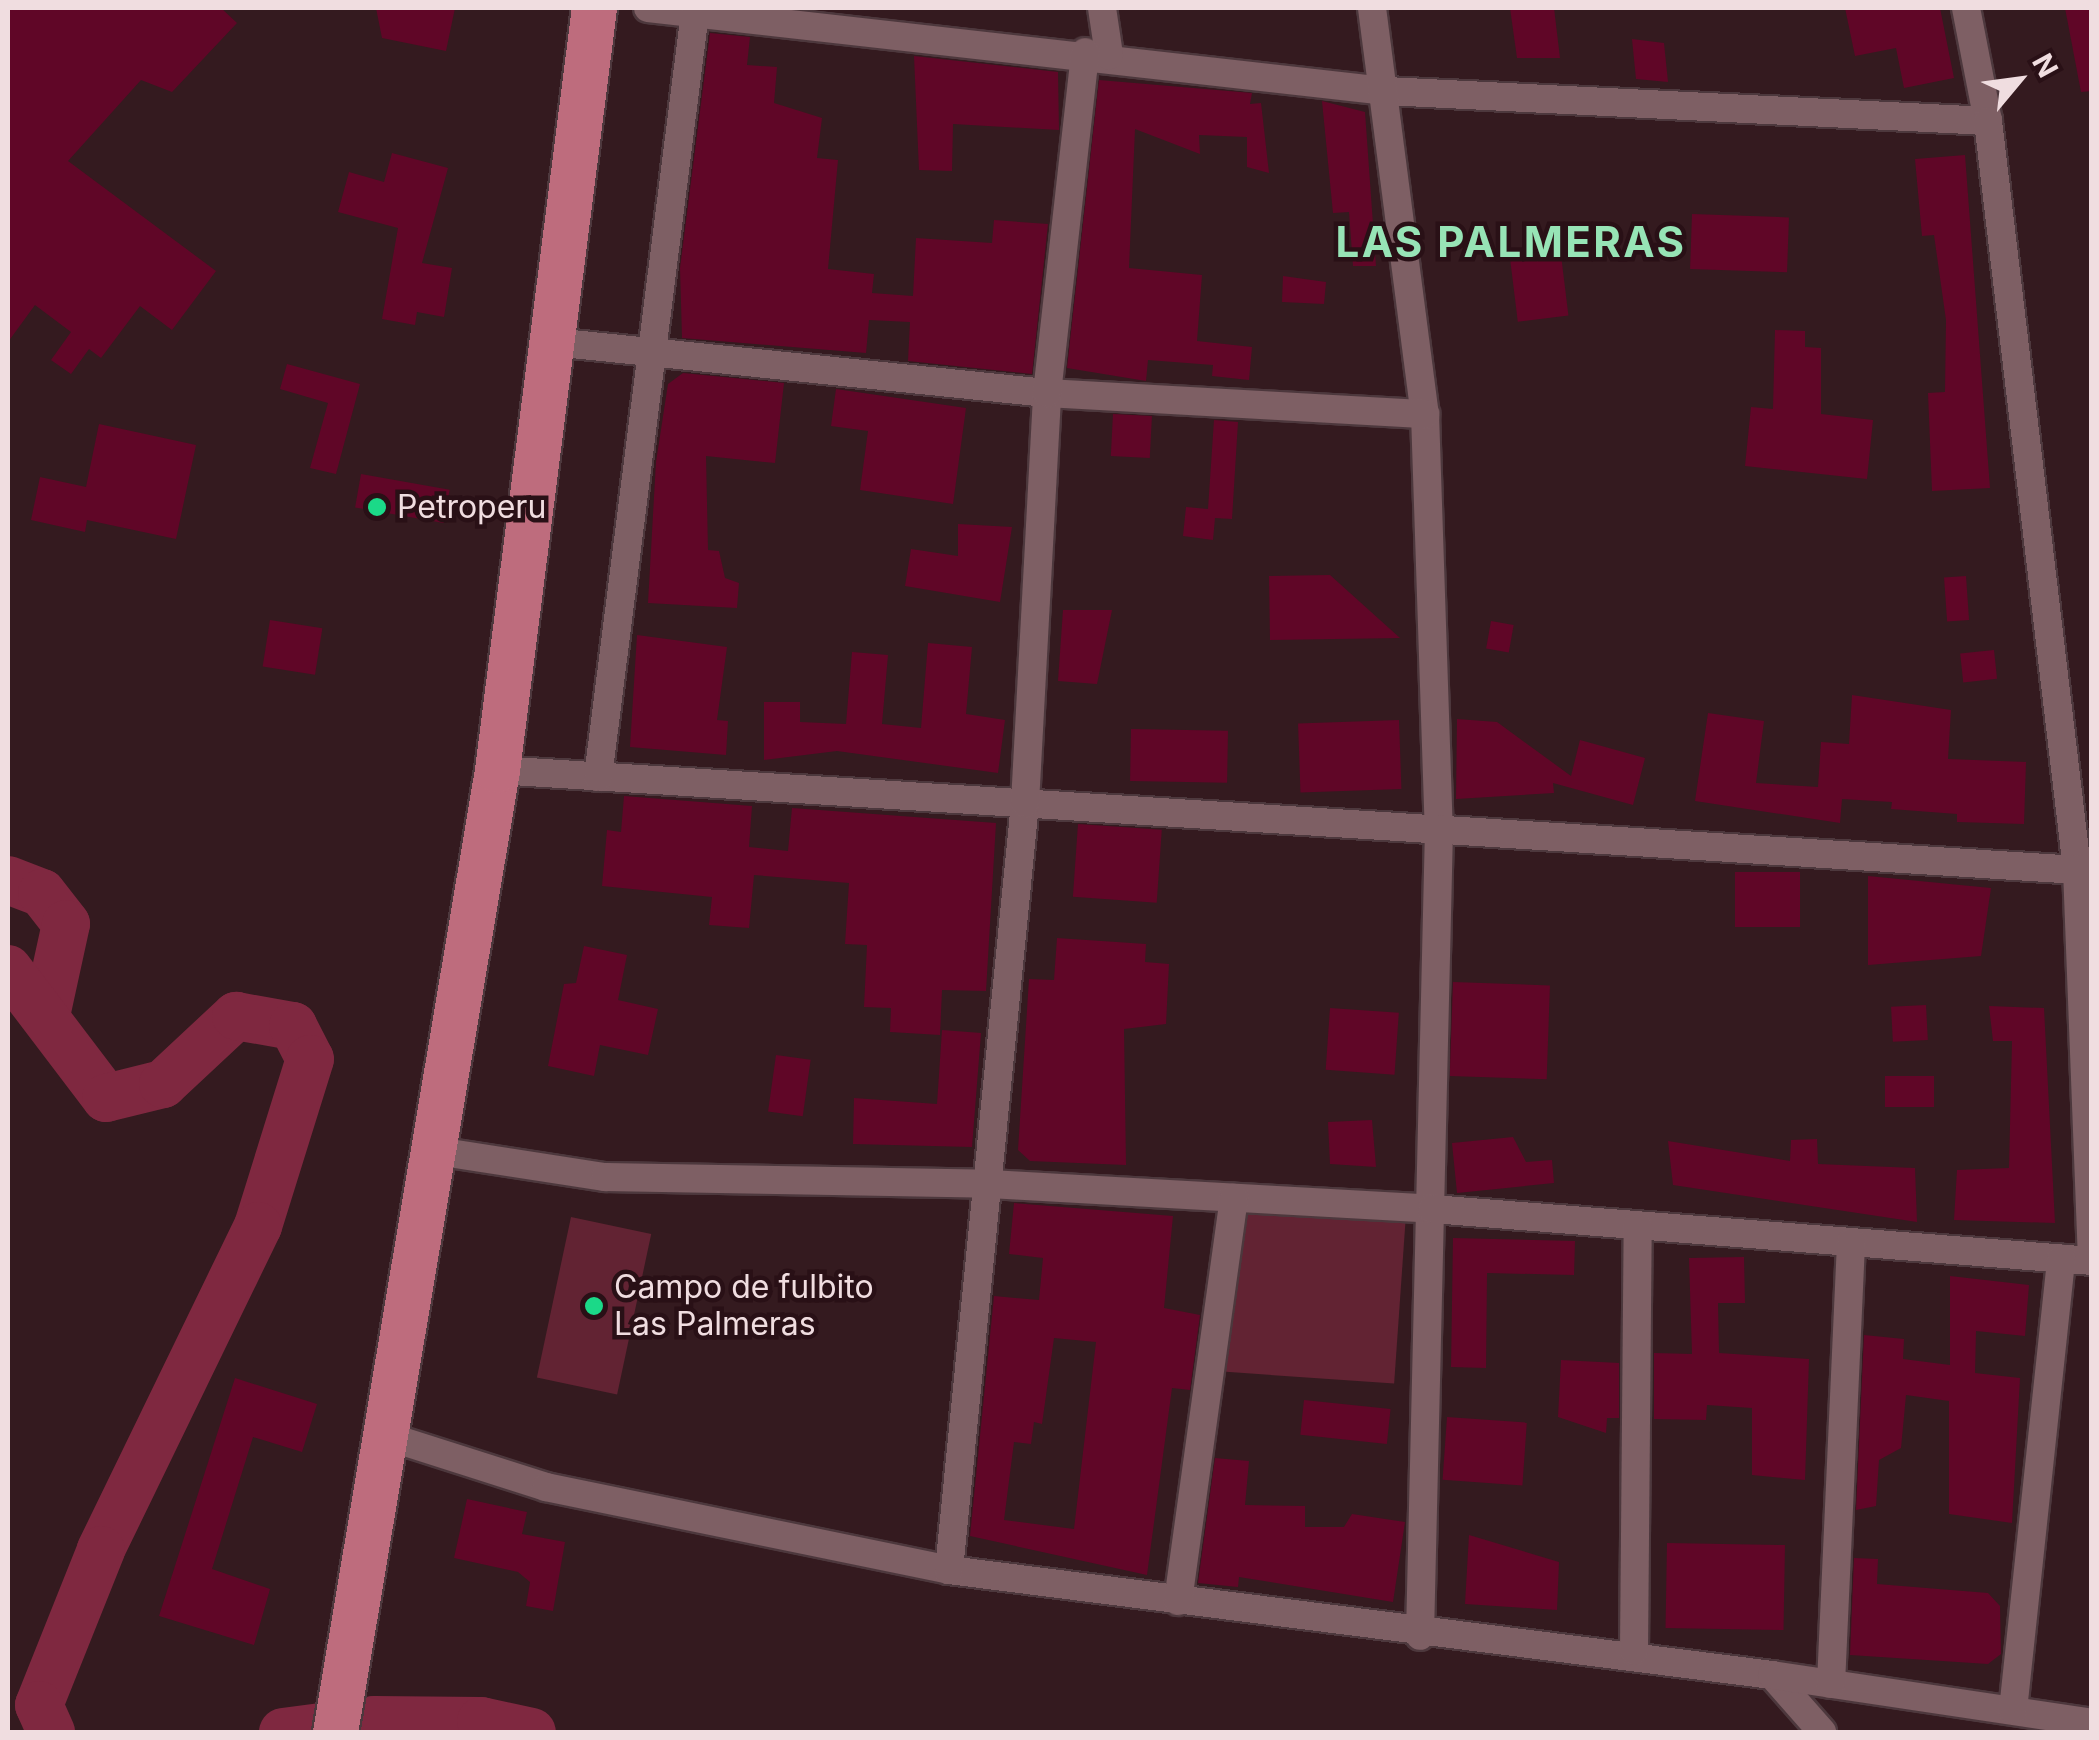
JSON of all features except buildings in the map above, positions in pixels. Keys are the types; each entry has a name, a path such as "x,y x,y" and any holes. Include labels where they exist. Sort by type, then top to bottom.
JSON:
{"highway":[{"path":"335,1732 380,1434 498,770 594,8"}],"street":[{"path":"648,8 1097,54 1386,91 1988,121"},
{"path":"949,1570 1025,803 1048,393 1102,8"},
{"path":"1372,8 1386,91 1424,414 1439,829 1420,1636"},
{"path":"430,1150 606,1177 990,1184 1432,1209 2060,1259 2092,1258 2084,870 1988,121 1966,8"},
{"path":"598,776 695,12"},
{"path":"553,342 1048,393 1424,414"},
{"path":"498,770 2084,870"},
{"path":"1178,1600 1234,1198"},
{"path":"1634,1652 1638,1225"},
{"path":"1830,1684 1851,1242"},
{"path":"2014,1710 2060,1259"},
{"path":"380,1434 546,1487 949,1570 1420,1636 1634,1652 2092,1724"},
{"path":"1772,1675 1822,1732"}],"shaded area":[{"path":"1234,1208 1406,1220 1394,1384 1223,1372"},
{"name":"Campo de fulbito Las Palmeras","path":"571,1217 651,1234 617,1394 537,1377"}],"waterway":[{"path":"8,880 42,893 66,924 47,1011"},
{"path":"8,969 106,1098 163,1084 236,1016 293,1026 310,1059 258,1226 101,1550 39,1705 51,1732"},
{"path":"283,1732 374,1720 481,1721 532,1732"}],"place":[{"name":"Petroperu","path":"377,507"},
{"name":"Campo de fulbito Las Palmeras","path":"594,1306"}],"district":[{"name":"LAS PALMERAS","path":"1511,242"}]}
